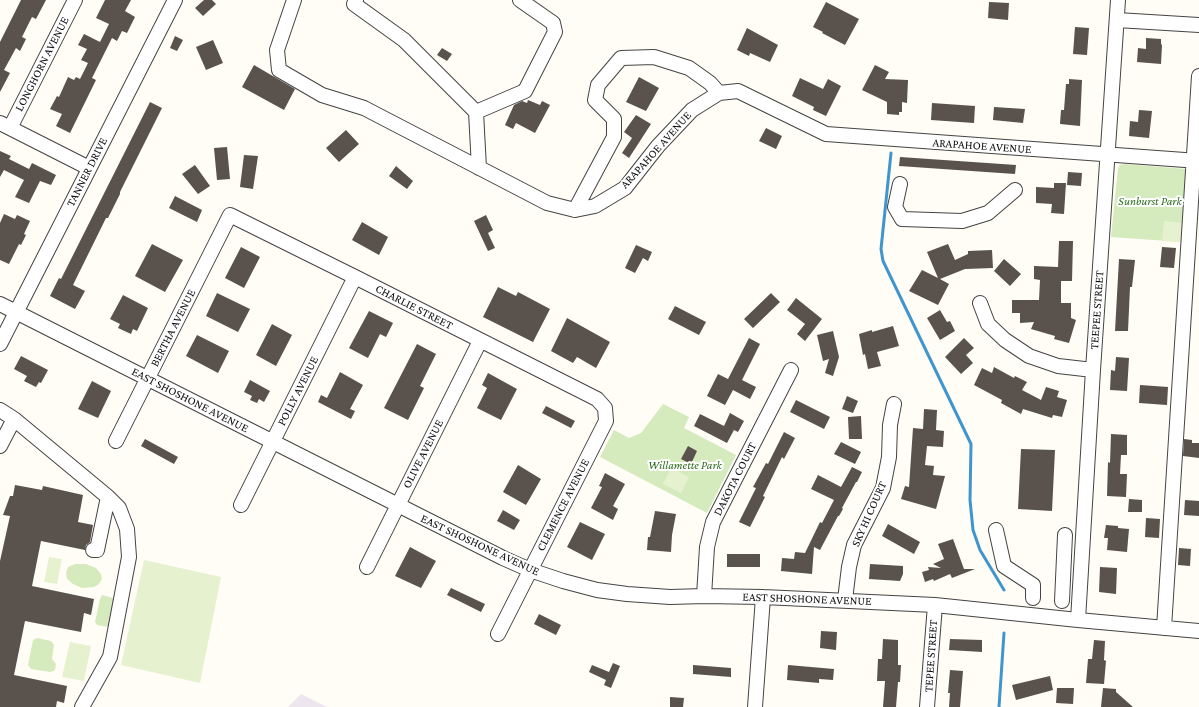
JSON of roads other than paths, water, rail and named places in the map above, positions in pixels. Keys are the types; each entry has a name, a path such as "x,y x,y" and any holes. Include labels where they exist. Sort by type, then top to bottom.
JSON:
{"street":[{"name":"LONGHORN AVENUE","path":"5,126 75,0"},
{"name":"TANNER DRIVE","path":"0,344 175,0"},
{"name":"ARAPAHOE AVENUE","path":"294,0 277,50 279,70 322,95 364,108 547,203 575,210 595,206 625,188 658,146 692,110 719,93 738,91 826,134 1196,160"},
{"path":"356,0 354,4 404,40 476,112 479,168"},
{"path":"476,112 525,91 555,32 553,23 520,0"},
{"name":"TEEPEE STREET","path":"1078,620 1118,0"},
{"path":"1117,20 1199,25"},
{"path":"575,210 614,137 614,119 595,100 598,85 621,58 654,57 689,68 710,83 719,93"},
{"path":"1164,628 1196,160 1199,76"},
{"path":"5,126 89,168"},
{"path":"900,184 895,207 902,219 962,221 988,212 1016,190"},
{"name":"CHARLIE STREET","path":"230,215 597,399"},
{"name":"BERTHA AVENUE","path":"116,441 230,215"},
{"name":"POLLY AVENUE","path":"241,504 355,277"},
{"path":"980,303 988,324 1005,340 1030,356 1058,366 1093,370"},
{"name":"EAST SHOSHONE AVENUE","path":"0,304 397,506 503,558 530,570 563,581 605,591 627,594 670,597 763,597 934,605 1199,631"},
{"name":"OLIVE AVENUE","path":"367,567 480,341"},
{"name":"DAKOTA COURT","path":"704,596 707,546 713,522 791,370"},
{"name":"CLEMENCE AVENUE","path":"498,634 606,421 605,408 597,399"},
{"name":"SKY HI COURT","path":"845,600 849,567 854,545 883,488 889,457 890,425 894,404"},
{"path":"0,410 14,419 108,497 119,508 127,529 129,557 110,657 82,707"},
{"path":"0,446 14,419"},
{"path":"93,550 97,550 108,497"},
{"path":"996,530 1004,566 1033,585 1033,598"},
{"path":"1062,601 1065,535"},
{"path":"755,707 763,597"},
{"name":"TEPEE STREET","path":"927,707 934,605"}],"waterway":[{"path":"891,153 881,249 883,261 971,444 970,500 973,530 980,550 1004,590"},
{"path":"999,707 1004,633"}],"park label":[{"name":"Sunburst Park","path":"1150,201"},
{"name":"Willamette Park","path":"685,465"}]}
